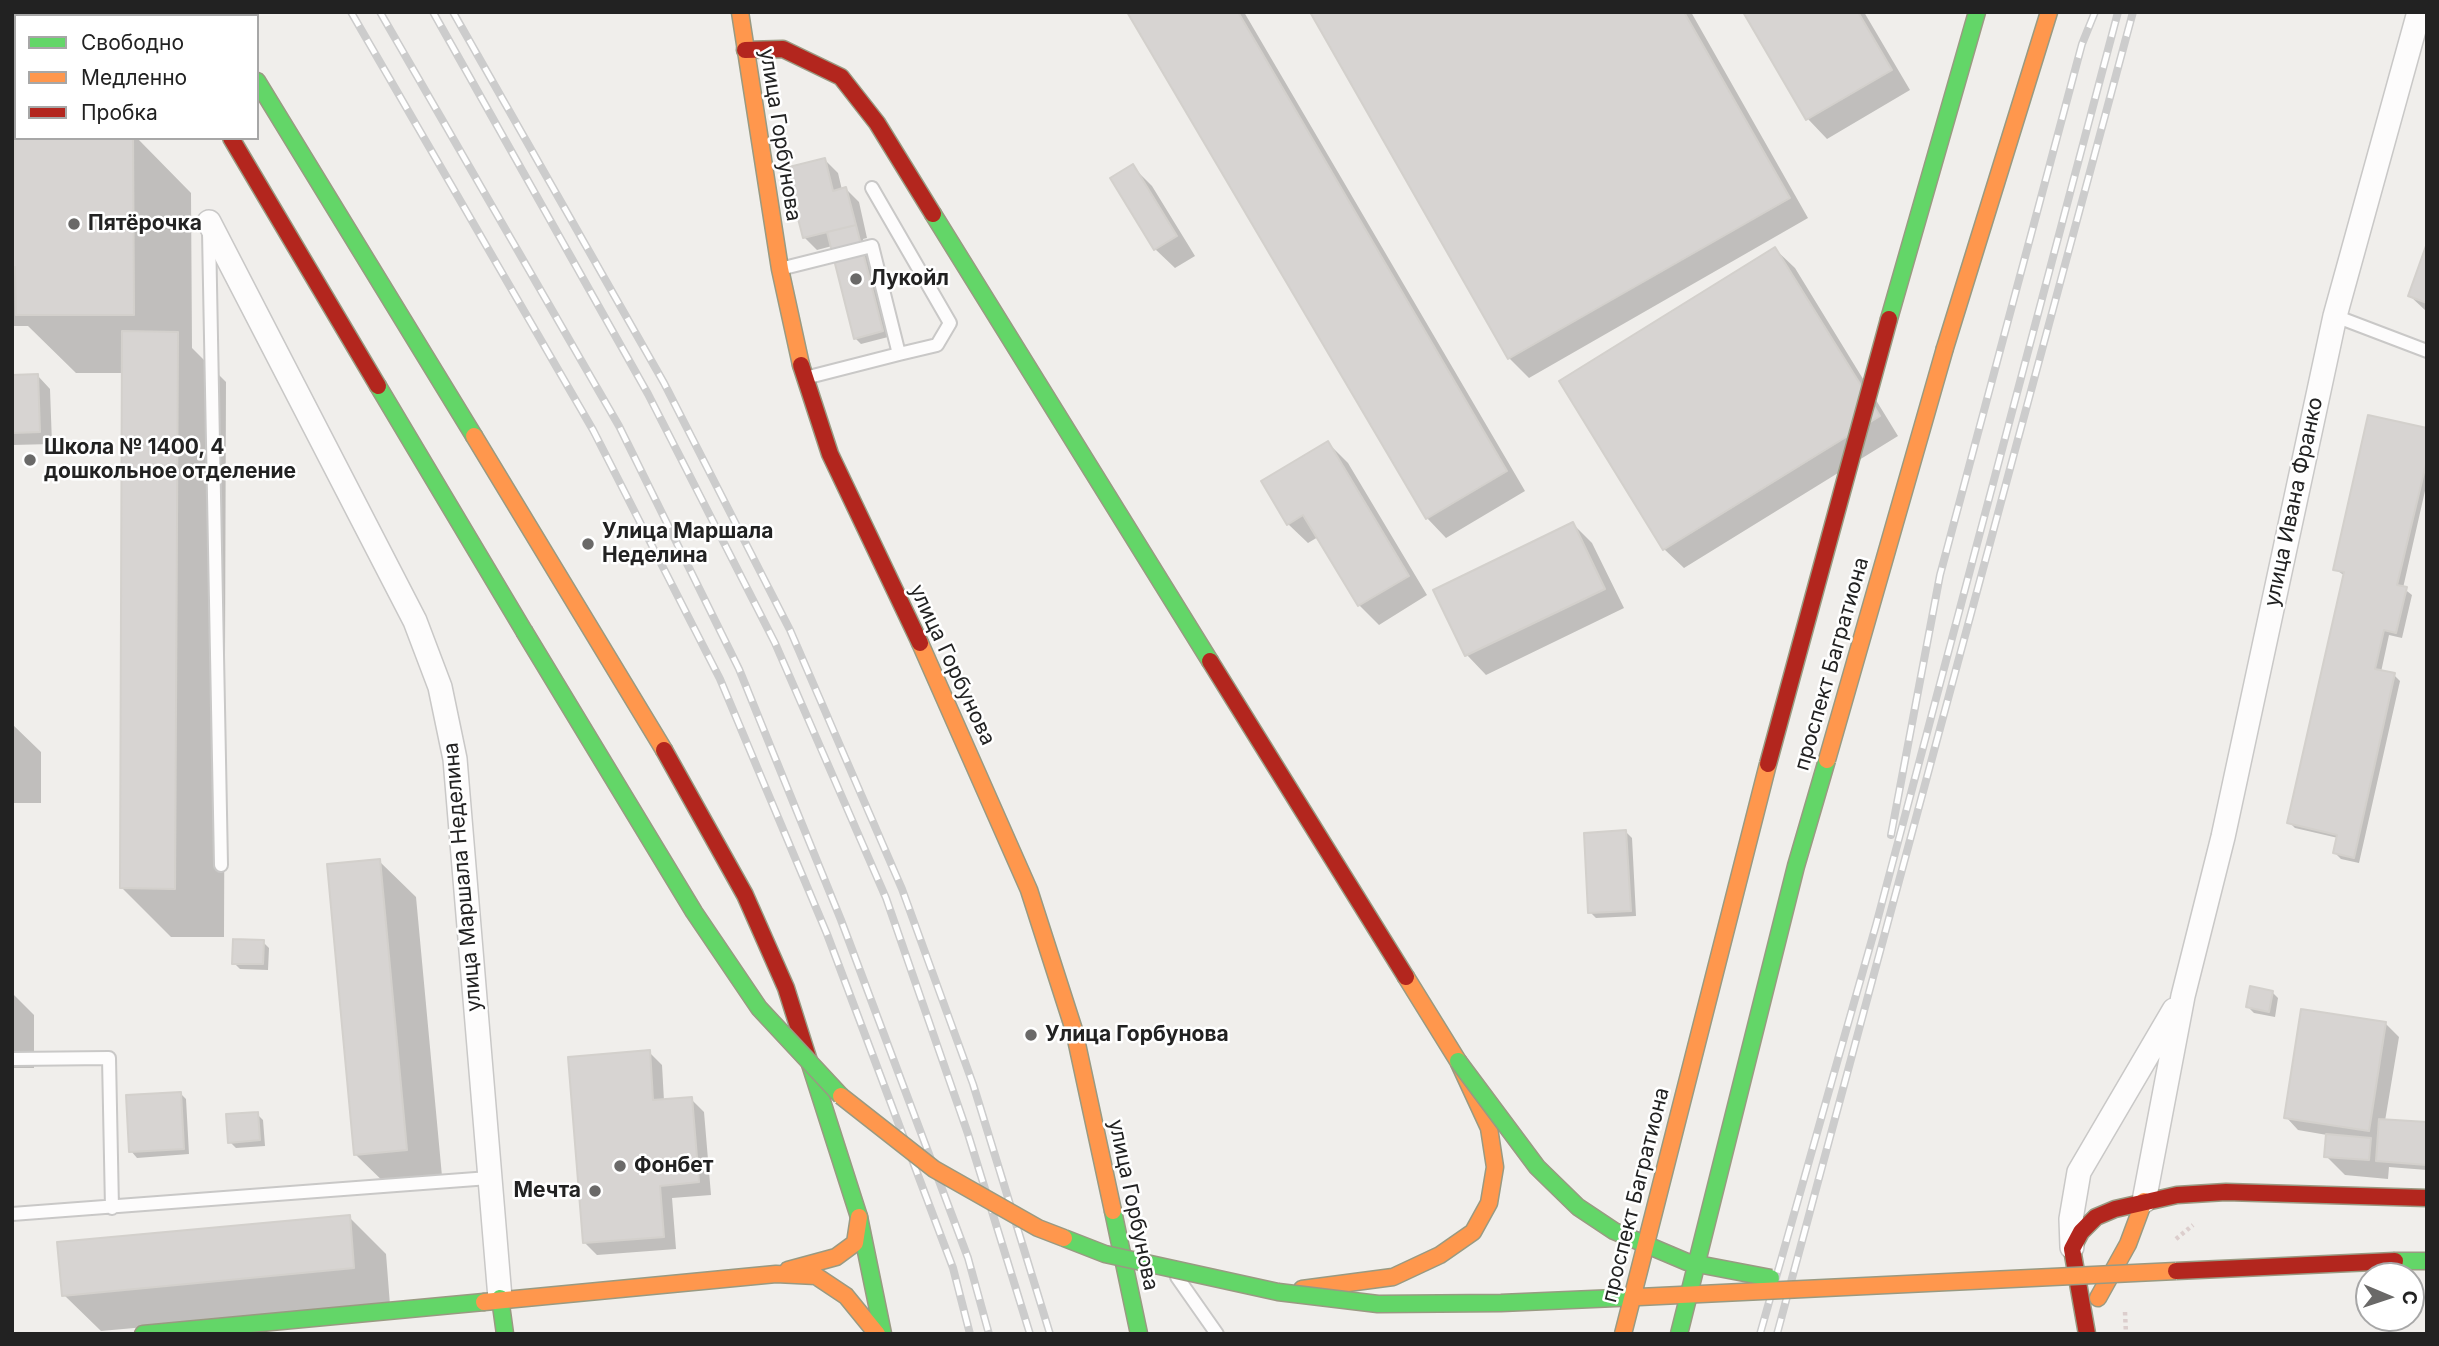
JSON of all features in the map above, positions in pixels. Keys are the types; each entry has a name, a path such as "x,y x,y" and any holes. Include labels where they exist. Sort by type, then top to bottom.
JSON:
{"street":[{"name":"улица Горбунова","path":"740,12 780,269 804,378 830,454 941,686 1029,890 1074,1030 1139,1334"},
{"name":"проспект Багратиона","path":"1623,1334 1831,522 1978,12"},
{"name":"проспект Багратиона","path":"1679,1334 1796,866 1945,348 2049,12"},
{"name":"улица Ивана Франко","path":"2087,1332 2099,1297 2127,1244 2144,1201 2183,996 2223,837 2335,316 2419,12"},
{"path":"745,50 783,49 841,78 877,123 1458,1061 1537,1167 1578,1207 1614,1231 1687,1262 1770,1278 1882,1285"},
{"path":"259,83 700,810 745,895 786,988 859,1217 883,1334"},
{"path":"233,140 524,631 694,912 752,998 830,1088 934,1169 1038,1228 1105,1254 1278,1292 1378,1304 1487,1304 2427,1261"},
{"name":"улица Маршала Неделина","path":"209,222 415,621 440,687 455,759 489,1178 505,1334"},
{"name":"улица Ивана Франко","path":"2087,1332 2072,1249 2071,1219 2079,1172 2183,996"},
{"path":"1278,1292 1393,1277 1440,1255 1473,1232 1489,1203 1495,1167 1489,1128 1458,1061"},
{"path":"2072,1249 2081,1232 2096,1217 2144,1201 2226,1192 2427,1198"},
{"path":"776,1274 836,1256 855,1243 859,1217"},
{"path":"143,1334 500,1298 776,1274 816,1276 846,1296 877,1334"}],"lane":[{"path":"804,378 936,345 950,323 872,188"},
{"path":"209,222 221,865"},
{"path":"780,269 872,246 900,354"},
{"path":"2335,316 2427,351"},
{"path":"12,1059 108,1058 112,1208"},
{"path":"12,1214 489,1178"},
{"path":"1120,1243 1157,1252 1217,1334"}],"building":[{"path":"1127,12 1238,12 1507,471 1426,519"},
{"path":"1310,12 1684,12 1790,198 1508,359"},
{"path":"1743,12 1858,12 1892,70 1806,120"},
{"path":"15,140 133,140 134,315 16,315 15,267 12,267"},
{"path":"825,158 833,191 846,187 856,225 803,238 785,168"},
{"path":"1133,164 1177,236 1154,250 1110,178"},
{"path":"856,225 883,331 854,339 827,232"},
{"path":"2427,243 2427,303 2408,296"},
{"path":"1775,247 1880,416 1663,550 1559,381"},
{"path":"122,331 178,332 175,889 120,888"},
{"path":"38,374 40,432 12,433 12,375"},
{"path":"2368,415 2427,428 2427,460 2397,585 2407,587 2396,633 2384,630 2375,669 2395,673 2354,858 2333,853 2337,835 2287,823 2344,572 2333,570"},
{"path":"1328,441 1409,576 1358,606 1303,515 1287,525 1261,481"},
{"path":"1573,522 1605,589 1465,656 1433,590"},
{"path":"1626,830 1631,911 1588,913 1584,833"},
{"path":"380,859 407,1150 354,1155 327,864"},
{"path":"233,939 264,940 263,964 232,964"},
{"path":"2250,986 2273,991 2269,1012 2246,1007"},
{"path":"2301,1009 2386,1022 2369,1131 2284,1118"},
{"path":"650,1050 653,1100 692,1097 699,1182 660,1186 664,1237 583,1243 568,1057"},
{"path":"181,1092 184,1149 129,1152 126,1095"},
{"path":"258,1112 260,1140 228,1143 226,1114"},
{"path":"2379,1119 2427,1122 2427,1165 2376,1161"},
{"path":"2326,1134 2371,1138 2369,1160 2324,1157"},
{"path":"350,1215 354,1268 62,1296 57,1242"}],"railway":[{"path":"351,12 593,430 720,679 827,934 953,1268 970,1334"},
{"path":"380,12 619,426 739,669 841,920 968,1258 989,1334"},
{"path":"433,12 648,394 775,643 886,898 968,1134 1030,1334"},
{"path":"453,12 664,383 790,630 902,889 973,1084 1050,1334"},
{"path":"1891,835 1940,575 2082,44 2095,12"},
{"path":"1760,1334 1876,925 2118,12"},
{"path":"1777,1334 2133,12"}],"traffic: fast":[{"path":"1889,319 1977,12"},
{"path":"259,84 474,436"},
{"path":"933,214 1210,661"},
{"path":"378,386 524,631"},
{"path":"524,631 694,912 759,1008 841,1096"},
{"path":"1679,1334 1796,866 1827,760"},
{"path":"1458,1061 1537,1167 1578,1207 1614,1231 1687,1262 1771,1278"},
{"path":"810,1064 859,1217 883,1334"},
{"path":"1113,1211 1139,1334"},
{"path":"1064,1238 1105,1254 1278,1292 1378,1304 1501,1303 1639,1297"},
{"path":"2395,1261 2427,1261"},
{"path":"500,1298 505,1334"},
{"path":"143,1334 484,1302"}],"traffic: slow":[{"path":"740,12 780,269 801,365"},
{"path":"1945,348 2049,12"},
{"path":"1827,760 1945,348"},
{"path":"474,436 664,750"},
{"path":"920,643 1029,890 1074,1030 1113,1211"},
{"path":"1623,1334 1768,764"},
{"path":"1302,1289 1393,1277 1440,1255 1473,1232 1489,1203 1495,1167 1489,1128 1458,1061 1406,977"},
{"path":"841,1096 934,1169 1038,1228 1064,1238"},
{"path":"2098,1298 2128,1244 2144,1201"},
{"path":"788,1270 836,1257 855,1243 859,1217"},
{"path":"1639,1297 2176,1271"},
{"path":"484,1302 776,1274 816,1276 846,1296 877,1334"}],"traffic: jam":[{"path":"745,50 783,49 841,77 877,123 933,214"},
{"path":"232,140 378,386"},
{"path":"1768,764 1889,319"},
{"path":"801,365 830,454 920,643"},
{"path":"1210,661 1406,977"},
{"path":"664,750 745,895 786,988 810,1064"},
{"path":"2087,1334 2072,1249 2081,1232 2096,1217 2115,1209 2177,1195 2226,1192 2427,1198"},
{"path":"2176,1271 2395,1261"}],"place":[{"name":"Пятёрочка","path":"74,224"},
{"name":"Лукойл","path":"856,279"},
{"name":"Школа № 1400, 4 дошкольное отделение","path":"30,460"},
{"name":"Улица Маршала Неделина","path":"588,544"},
{"name":"Улица Горбунова","path":"1031,1035"},
{"name":"Фонбет","path":"620,1166"},
{"name":"Мечта","path":"595,1191"}]}
